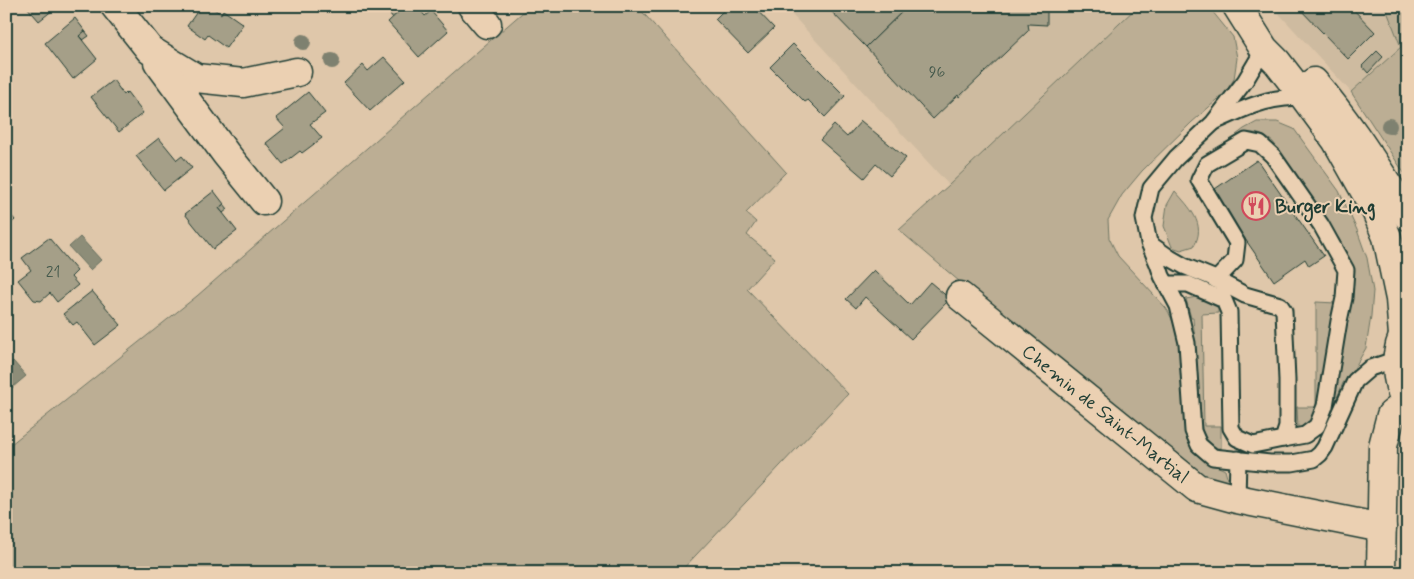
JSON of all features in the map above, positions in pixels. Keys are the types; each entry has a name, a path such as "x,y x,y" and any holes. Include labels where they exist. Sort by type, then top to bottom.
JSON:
{"street":[{"path":"115,6 150,50 226,154 264,201"},
{"path":"1237,6 1264,48 1277,62 1336,140 1376,211 1387,238 1400,300 1402,340 1398,382 1407,404 1391,415 1383,446 1381,573"},
{"path":"1241,6 1256,18 1332,103 1360,140 1408,216"},
{"path":"150,50 196,78 243,83 297,72"},
{"name":"Chemin de Saint-Martial","path":"960,296 1197,488 1237,499 1382,528"}],"lane":[{"path":"1264,48 1245,81 1212,123 1176,158 1152,188 1144,218 1149,243 1166,284 1178,306 1187,343 1193,430 1198,445 1213,457 1292,463 1314,459 1325,447 1355,382 1402,340"},
{"path":"1212,123 1268,101 1283,98 1305,98"},
{"path":"1166,284 1188,284 1224,300 1229,312 1231,428 1237,438 1253,445 1306,435 1317,426 1325,406 1344,298 1346,270 1321,225 1292,181 1273,156 1260,144 1246,141 1207,164 1199,180 1236,243 1235,260 1216,280"},
{"path":"1149,243 1170,258 1245,295 1280,305 1284,311 1287,380 1287,427 1283,439"},
{"path":"1237,499 1238,459"}],"shaded area":[{"path":"530,6 637,6 786,172 746,213 756,222 747,235 775,258 747,289 848,394 679,573 6,573 6,448 197,296"},
{"path":"784,6 1138,6 949,185"},
{"path":"1138,6 1208,6 1233,37 1237,58 1234,79 1225,93 1142,171 1122,195 1108,220 1109,238 1118,256 1166,308 1171,317 1180,351 1187,440 1198,456 1225,470 1229,495 1202,488 899,230"},
{"path":"1272,6 1385,6 1401,47 1351,92"},
{"path":"1385,6 1408,6 1408,179 1351,92 1401,47"},
{"path":"1257,122 1277,122 1294,129 1339,191 1357,230 1367,258 1373,291 1366,348 1343,383 1332,410 1334,385 1352,268 1339,239 1273,142 1255,133 1236,135"},
{"path":"1175,191 1195,216 1198,230 1194,246 1181,250 1172,247 1164,226 1167,205"},
{"path":"80,237 101,260 90,270 69,247"},
{"path":"1202,296 1218,306 1218,313 1202,314 1204,426 1221,426 1221,449 1209,442 1202,430 1193,318 1191,318 1186,299"},
{"path":"1316,302 1336,303 1315,417 1307,427 1298,429 1297,407 1316,407"},
{"path":"13,361 26,376 6,393 6,367"}],"building":[{"path":"26,6 58,6 39,21"},
{"path":"201,6 210,6 221,14 223,10 243,24 226,48 208,35 205,39 187,26"},
{"path":"392,6 405,6 393,18 390,14"},
{"path":"405,6 417,6 425,16 431,11 448,31 419,57 388,22"},
{"path":"728,6 753,6 774,28 748,53 715,19"},
{"path":"826,6 908,6 866,47"},
{"path":"908,6 1028,6 1047,9 1047,25 1028,24 1029,30 959,97 958,95 933,119 866,47"},
{"path":"1297,6 1350,6 1375,32 1348,59"},
{"path":"75,18 85,31 79,36 97,59 73,79 45,43"},
{"path":"85,31 89,36 83,40 79,36"},
{"path":"793,44 845,96 825,117 808,100 805,102 770,67"},
{"path":"1377,51 1383,57 1368,73 1362,66"},
{"path":"384,57 405,80 370,111 344,83 363,65 368,71"},
{"path":"113,80 124,95 127,92 143,113 119,132 91,97"},
{"path":"308,92 325,113 310,124 322,138 283,164 266,143 285,128 276,118"},
{"path":"861,121 906,158 890,176 876,164 864,178 820,140 834,125 847,137"},
{"path":"159,138 177,160 182,156 192,168 164,190 136,156"},
{"name":"Burger King","path":"1257,160 1324,256 1309,266 1305,259 1274,281 1212,191"},
{"path":"214,191 224,204 219,208 237,231 213,249 185,214"},
{"path":"224,204 228,209 223,213 219,208"},
{"path":"6,209 15,220 6,228"},
{"path":"49,238 77,271 71,277 78,285 57,302 50,293 41,301 34,300 18,280 31,270 22,258"},
{"path":"874,270 910,305 930,282 950,299 911,339 865,297 856,308 846,299"},
{"path":"92,291 121,325 95,345 77,322 73,325 63,314"}],"place":[{"name":"Burger King","path":"1256,206"}]}
